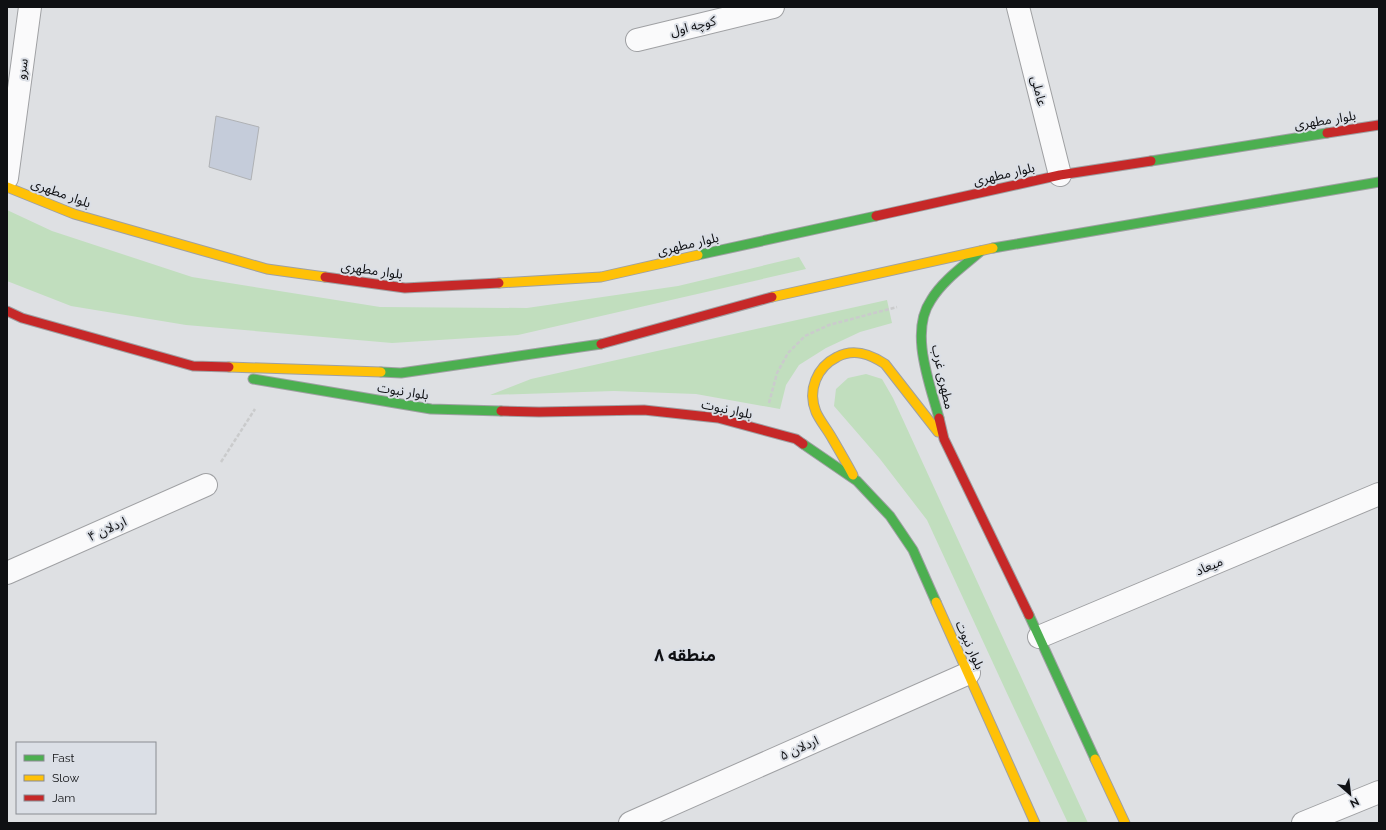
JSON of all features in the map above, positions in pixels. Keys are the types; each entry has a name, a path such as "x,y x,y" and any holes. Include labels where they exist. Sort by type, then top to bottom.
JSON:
{"main road":[{"name":"بلوار مطهری","path":"7,187 74,214 267,269 405,288 601,277 1060,175 1379,125"},
{"path":"7,311 22,318 192,366 401,373 595,345 785,294 984,249 1379,182"},
{"name":"مطهری غرب","path":"944,439 924,361 921,341 923,319 926,308 936,291 944,282 984,249"},
{"path":"857,481 815,409 812,395 814,380 822,368 832,358 845,353 860,352 874,356 885,364 944,439 1039,637 1125,823"},
{"name":"بلوار نبوت","path":"192,366 271,383 430,409 539,412 644,410 718,418 796,439 857,481 890,516 913,550 969,673 1034,823"}],"street":[{"name":"سرو","path":"7,178 30,7"},
{"name":"کوچه اول","path":"637,40 773,7"},
{"name":"عاملی","path":"1018,7 1060,175"},
{"name":"اردلان ۴","path":"7,573 206,485"},
{"name":"میعاد","path":"1039,637 1379,494"},
{"name":"اردلان ۵","path":"630,823 969,673"},
{"path":"1303,823 1379,792"}],"path":[{"path":"206,485 271,383"}],"green space":[{"path":"7,210 52,231 192,277 380,307 527,308 678,286 799,257 806,269 518,335 392,343 186,325 71,306 7,281"},
{"path":"887,300 892,323 860,332 826,348 799,365 786,385 780,409 696,394 614,391 490,395 531,379"},
{"path":"866,374 882,379 893,398 1088,823 1068,823 927,520 880,459 834,406 836,389 848,378"}],"building":[{"path":"216,116 259,127 251,180 209,167"}],"traffic: fast":[{"path":"1151,161 1327,133"},
{"path":"993,248 1379,182"},
{"path":"698,255 876,216"},
{"path":"939,418 923,358 921,342 925,313 931,300 941,286 981,251"},
{"path":"381,372 401,373 601,344"},
{"path":"253,379 431,409 501,411"},
{"path":"803,444 857,481 890,516 913,550 936,602"},
{"path":"1029,615 1095,759"}],"traffic: slow":[{"path":"7,187 74,214 267,269 325,277"},
{"path":"772,297 993,248"},
{"path":"499,283 601,277 698,255"},
{"path":"853,475 816,412 813,404 813,388 819,373 830,361 837,357 843,354 862,353 874,357 885,364 938,432"},
{"path":"229,367 381,372"},
{"path":"936,602 1035,823"},
{"path":"1095,759 1125,823"}],"traffic: jam":[{"path":"1327,133 1379,125"},
{"path":"876,216 1060,175 1151,161"},
{"path":"325,277 405,288 499,283"},
{"path":"601,344 772,297"},
{"path":"7,311 22,318 193,366 229,367"},
{"path":"501,411 539,412 644,410 718,418 796,439 803,444"},
{"path":"939,418 944,439 1029,615"}],"district":[{"name":"منطقه ۸","path":"685,655"}]}
